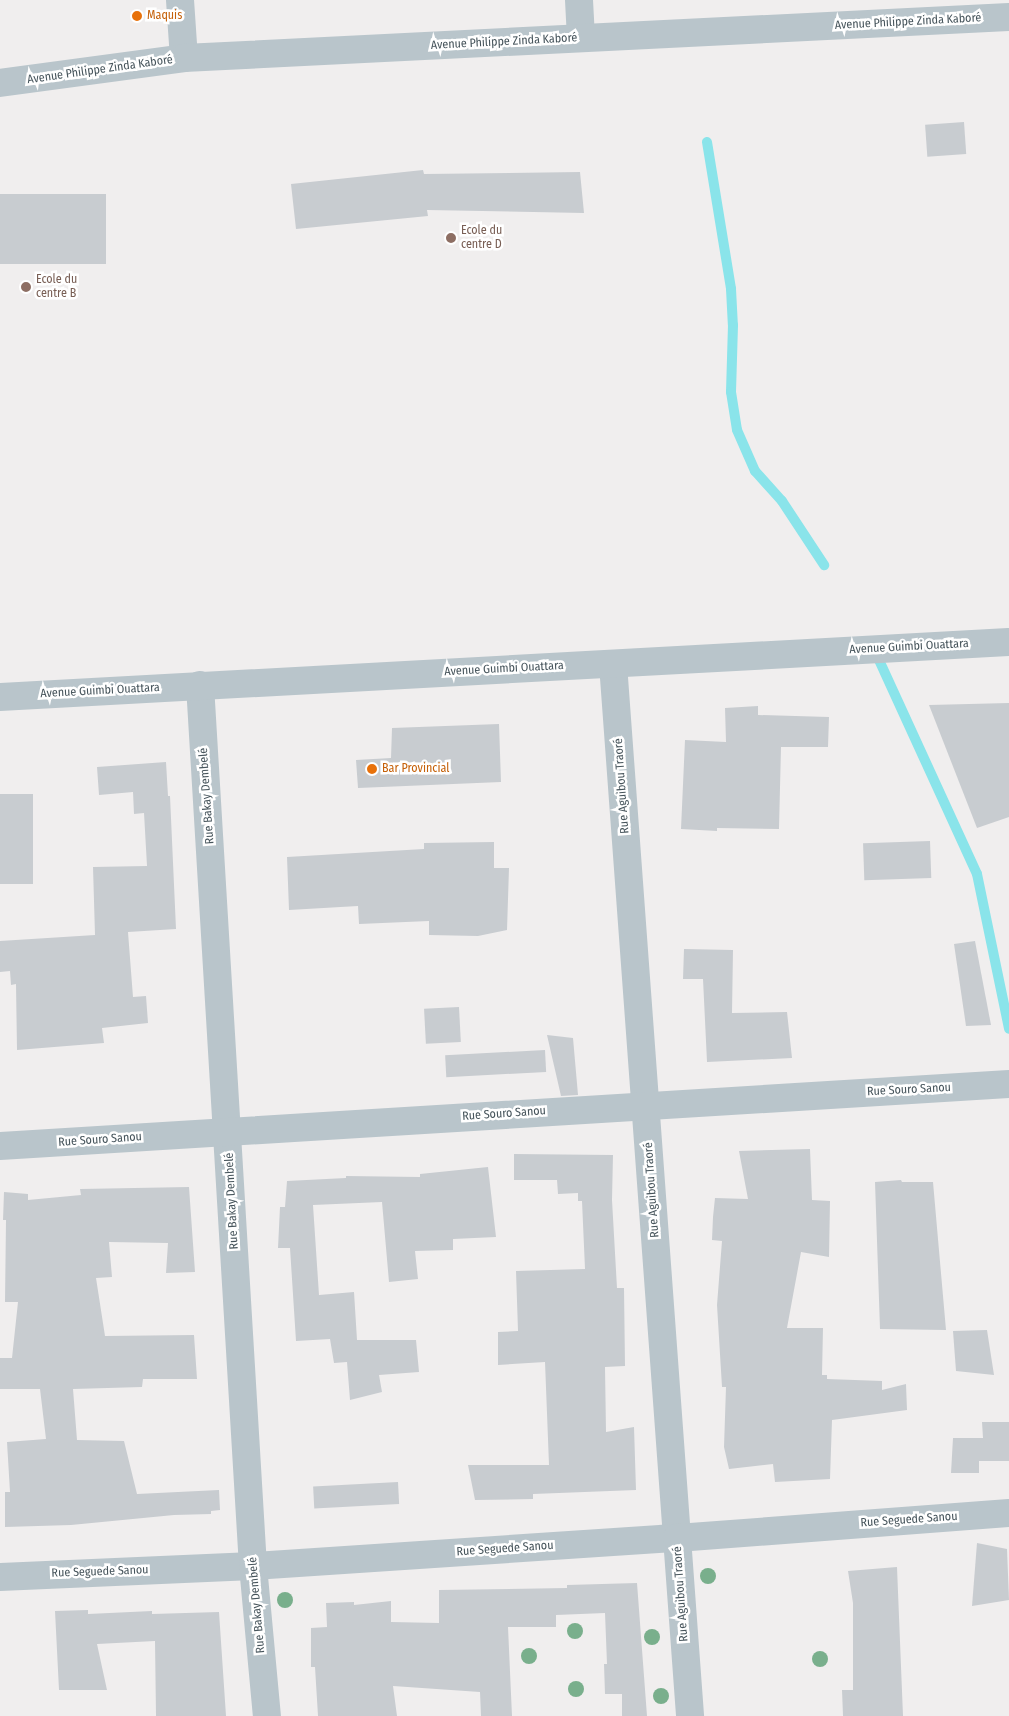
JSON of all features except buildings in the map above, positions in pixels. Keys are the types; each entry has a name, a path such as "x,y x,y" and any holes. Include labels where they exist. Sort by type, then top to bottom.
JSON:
{"street":[{"path":"180,0 184,58"},
{"path":"579,0 581,38"},
{"name":"Avenue Philippe Zinda Kaboré","path":"0,83 184,58 1009,17"},
{"name":"Avenue Guimbi Ouattara","path":"0,697 1009,642"},
{"name":"Rue Aguibou Traoré","path":"614,664 690,1716"},
{"name":"Rue Bakay Dembelé","path":"200,685 253,1566 267,1716"},
{"name":"Rue Souro Sanou","path":"0,1146 1009,1084"},
{"name":"Rue Seguede Sanou","path":"0,1576 253,1566 677,1538 1009,1513"}],"waterway":[{"path":"707,142 731,289 733,325 731,392 737,430 755,471 782,501 824,565"},
{"path":"879,660 977,874 1009,1029"}],"place":[{"name":"Maquis","path":"137,16"},
{"name":"Ecole du centre D","path":"451,238"},
{"name":"Ecole du centre B","path":"26,287"},
{"name":"Bar Provincial","path":"372,769"}]}
